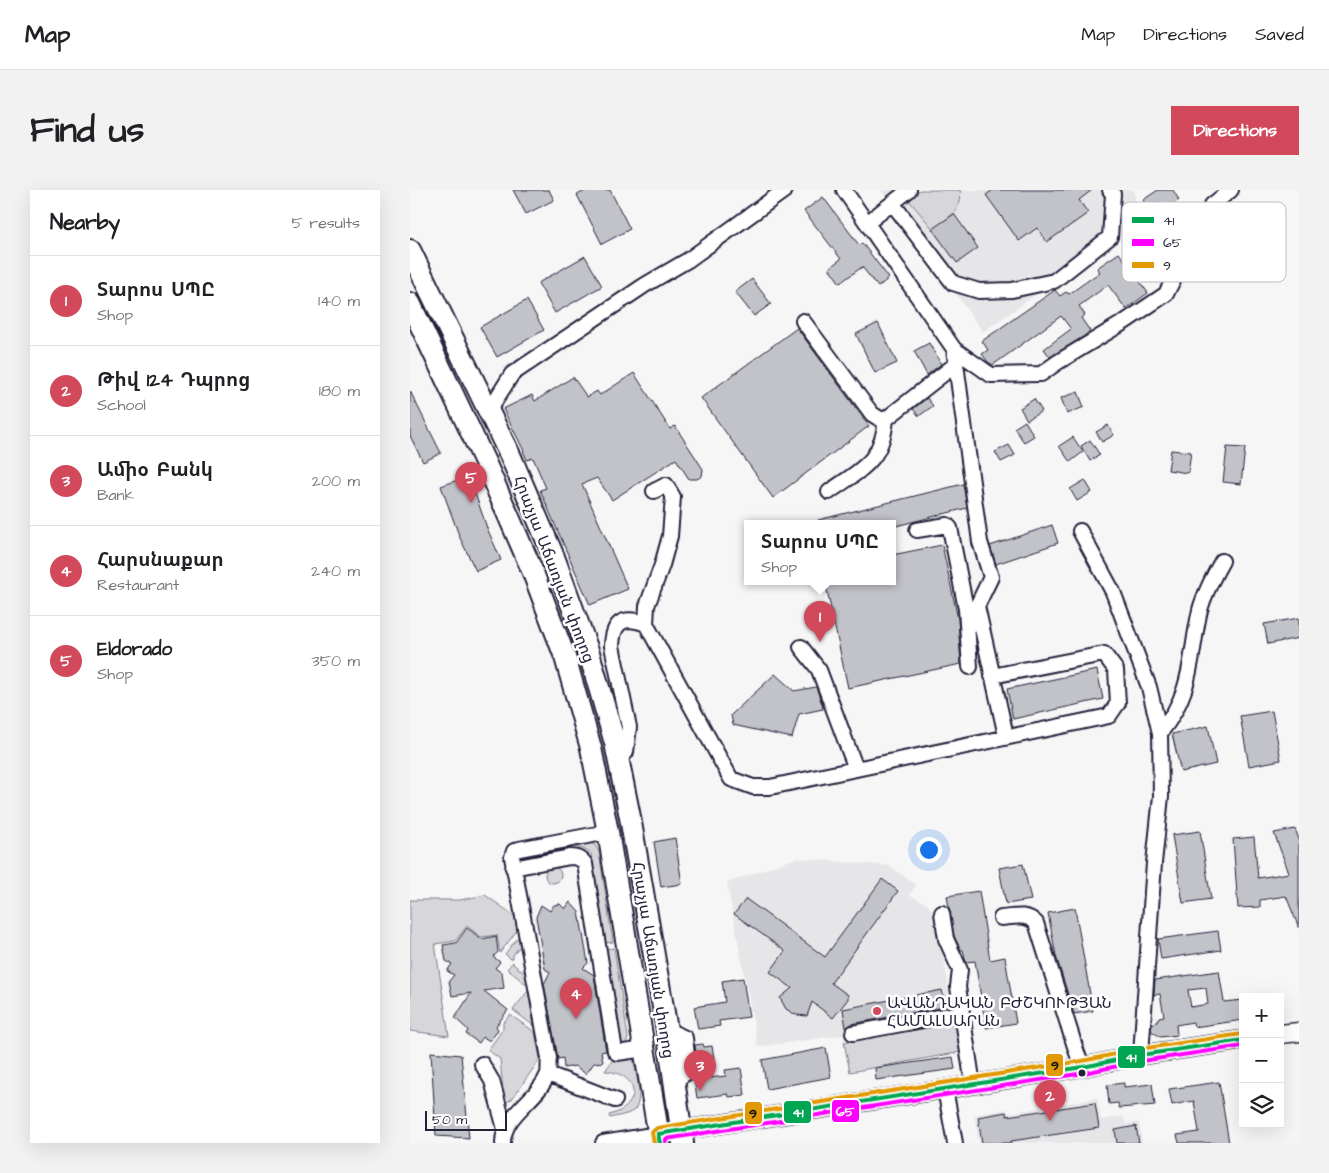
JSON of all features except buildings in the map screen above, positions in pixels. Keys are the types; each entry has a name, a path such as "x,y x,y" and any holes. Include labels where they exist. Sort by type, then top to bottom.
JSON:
{"highway":[{"name":"Հրաչյա Աճառյան փողոց","path":"410,250 510,455 550,549 589,653 618,761 630,817 667,1030 682,1137"},
{"name":"Հրաչյա Աճառյան փողոց","path":"410,303 485,462 532,570 565,657 591,748 608,832 659,1139"}],"main road":[{"path":"1284,1034 1299,1032"},
{"path":"659,1139 682,1137 946,1089 1083,1067 1141,1055 1239,1041"}],"street":[{"path":"488,412 512,374 645,286 688,260 784,190"},
{"path":"844,190 954,349 991,376 1041,374 1166,294 1172,282"},
{"path":"867,223 909,190"},
{"path":"893,204 953,284 979,291 1012,290 1054,281 1110,237 1113,194 1110,190"},
{"path":"1216,202 1231,190"},
{"path":"803,321 872,414 880,418 886,418 956,364"},
{"path":"954,349 980,542 991,577 972,607 970,666"},
{"path":"828,492 869,463 882,442 886,418"},
{"path":"654,491 666,486 673,498 673,516 662,565 647,606 646,624 732,779 753,787 770,787 1006,736 1109,716 1118,703 1116,670 1104,654 992,676"},
{"path":"917,530 947,524 950,528 992,676 1006,736"},
{"path":"1080,531 1114,592 1149,687 1160,733 1161,796 1154,863 1141,1055"},
{"path":"1160,733 1180,704 1190,672 1200,611 1208,586 1222,561"},
{"path":"618,761 626,752 629,726 612,646 612,635 614,628 619,623 628,620 637,620 646,624"},
{"path":"801,646 819,670 856,769"},
{"path":"504,1136 510,1119 519,1112 548,1074 548,1058 543,1025 512,857 514,852 520,849 608,832"},
{"path":"513,868 570,857 577,857 585,864 615,1051 617,1053 645,1050"},
{"path":"942,913 946,940 960,970 958,988 973,1085"},
{"path":"1001,918 1026,916 1036,923 1083,1067"},
{"path":"853,1033 961,1013"},
{"path":"482,1064 492,1081 504,1136"},
{"path":"548,1074 615,1100"},
{"path":"946,1089 955,1143"},
{"path":"603,1143 659,1139"}],"shaded area":[{"path":"881,190 1134,190 1135,202 1122,202 1122,234 983,332"},
{"path":"920,190 960,190 961,197 953,213 933,229 908,199"},
{"path":"587,841 595,845 599,852 613,942 605,943 591,854 576,847 550,849"},
{"path":"796,858 890,866 916,885 909,895 927,904 937,916 954,1021 844,1041 843,1035 758,1047 727,883"},
{"path":"553,867 561,875 553,883 545,875"},
{"path":"485,895 519,919 518,929 500,953 497,935 481,937 467,926 455,941 435,944 449,1036 410,1031 410,900 460,900"},
{"path":"520,937 521,948 518,948 511,959 505,954"},
{"path":"614,948 628,1037 625,1044 612,1047 606,949"},
{"path":"513,962 523,972 527,971 528,981 526,984 507,969"},
{"path":"528,991 534,1026 513,1010"},
{"path":"510,1015 535,1032 540,1059 512,1099 507,1102 504,1101 501,1093 503,1090 500,1059 488,1050 503,1029 503,1023"},
{"path":"956,1023 961,1052 850,1072 844,1042"},
{"path":"633,1057 639,1093 637,1107 631,1112 610,1118 609,1115 620,1111 628,1105 633,1091 631,1084 625,1078 617,1073 605,1071 614,1058"},
{"path":"1097,1098 1101,1120 1124,1116 1125,1124 1139,1122 1142,1143 979,1143 974,1115 1007,1109 1008,1113"}],"transit line":[{"name":"9","path":"654,1143 652,1132 657,1128 1239,1034"},
{"name":"41","path":"660,1143 658,1134 1239,1041"},
{"name":"65","path":"666,1142 666,1139 1239,1047"}],"place":[{"name":"Eldorado","path":"471,503"},
{"name":"Տարոս ՍՊԸ","path":"820,642"},
{"name":"ԱՎԱՆԴԱԿԱՆ ԲԺՇԿՈՒԹՅԱՆ ՀԱՄԱԼՍԱՐԱՆ","path":"877,1011"},
{"name":"Հարսնաքար","path":"576,1019"},
{"name":"Ամիօ Բանկ","path":"700,1091"},
{"name":"Թիվ 124 Դպրոց","path":"1050,1121"}]}
